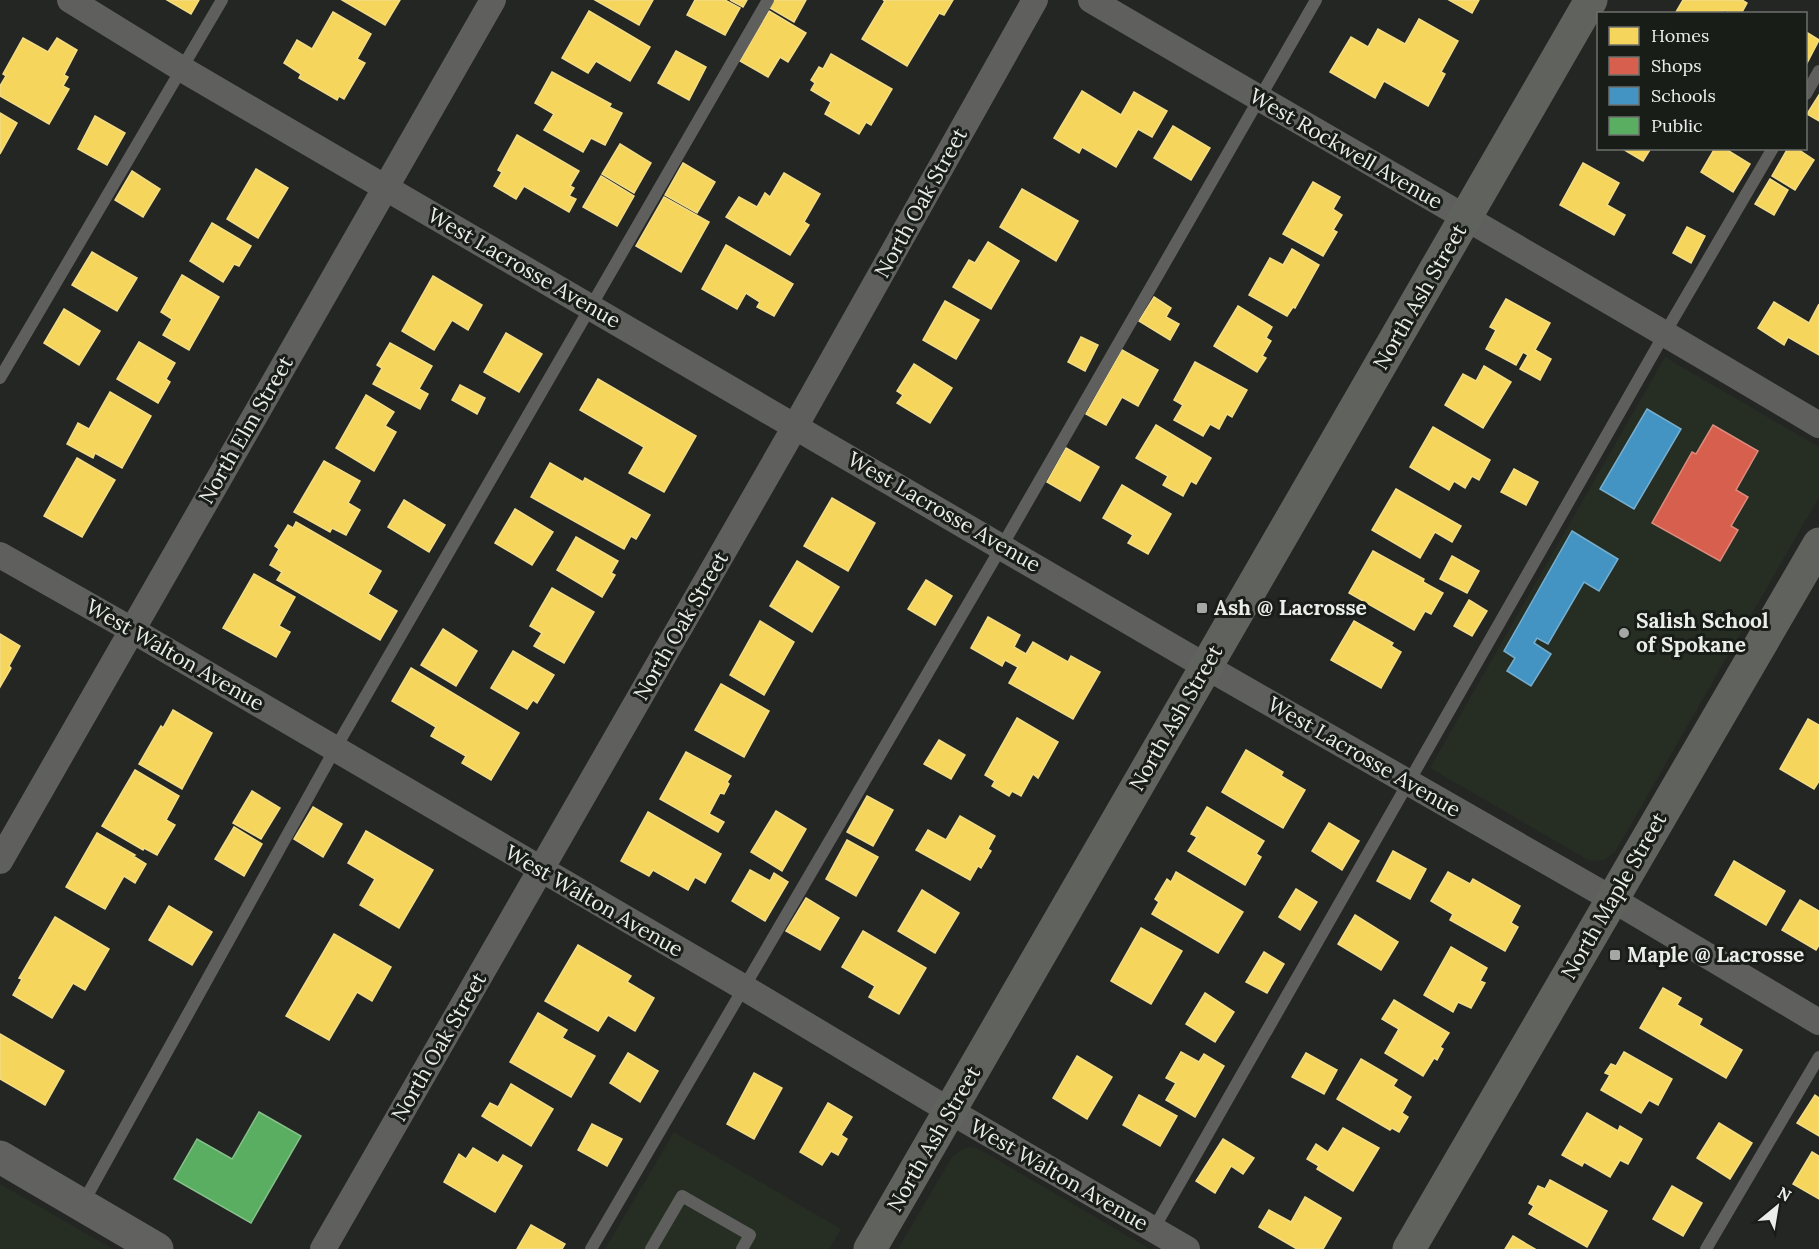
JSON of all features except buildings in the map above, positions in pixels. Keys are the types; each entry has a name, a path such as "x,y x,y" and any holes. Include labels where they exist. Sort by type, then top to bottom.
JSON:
{"main road":[{"name":"North Ash Street","path":"870,1249 1591,0"},
{"name":"North Maple Street","path":"1409,1249 1819,544"}],"street":[{"name":"West Lacrosse Avenue","path":"70,0 182,69 796,425 1205,666 1612,899 1819,1022"},
{"name":"North Elm Street","path":"0,861 493,0"},
{"name":"North Oak Street","path":"322,1249 796,425 1035,0"},
{"name":"West Rockwell Avenue","path":"1090,0 1665,333 1819,425"},
{"name":"West Walton Avenue","path":"0,555 743,987 1187,1249"},
{"path":"0,1157 157,1249"}],"lane":[{"path":"0,378 222,0"},
{"path":"82,1205 335,749 768,0"},
{"path":"591,1249 1002,546 1316,0"},
{"path":"1807,92 1819,71"},
{"path":"1153,1230 1772,150"},
{"path":"1706,1249 1819,1057"},
{"path":"651,1249 682,1196 750,1235 742,1249"}],"shaded area":[{"name":"Salish School of Spokane","path":"1665,357 1819,447 1819,497 1615,852 1604,860 1590,861 1430,768"},
{"path":"674,1132 841,1229 829,1249 605,1249"},
{"path":"970,1147 979,1149 1150,1249 898,1249 952,1157"},
{"path":"0,1184 113,1249 0,1249"}],"place":[{"name":"Ash @ Lacrosse","path":"1202,608"},
{"name":"Salish School of Spokane","path":"1624,633"},
{"name":"Maple @ Lacrosse","path":"1615,955"}]}
